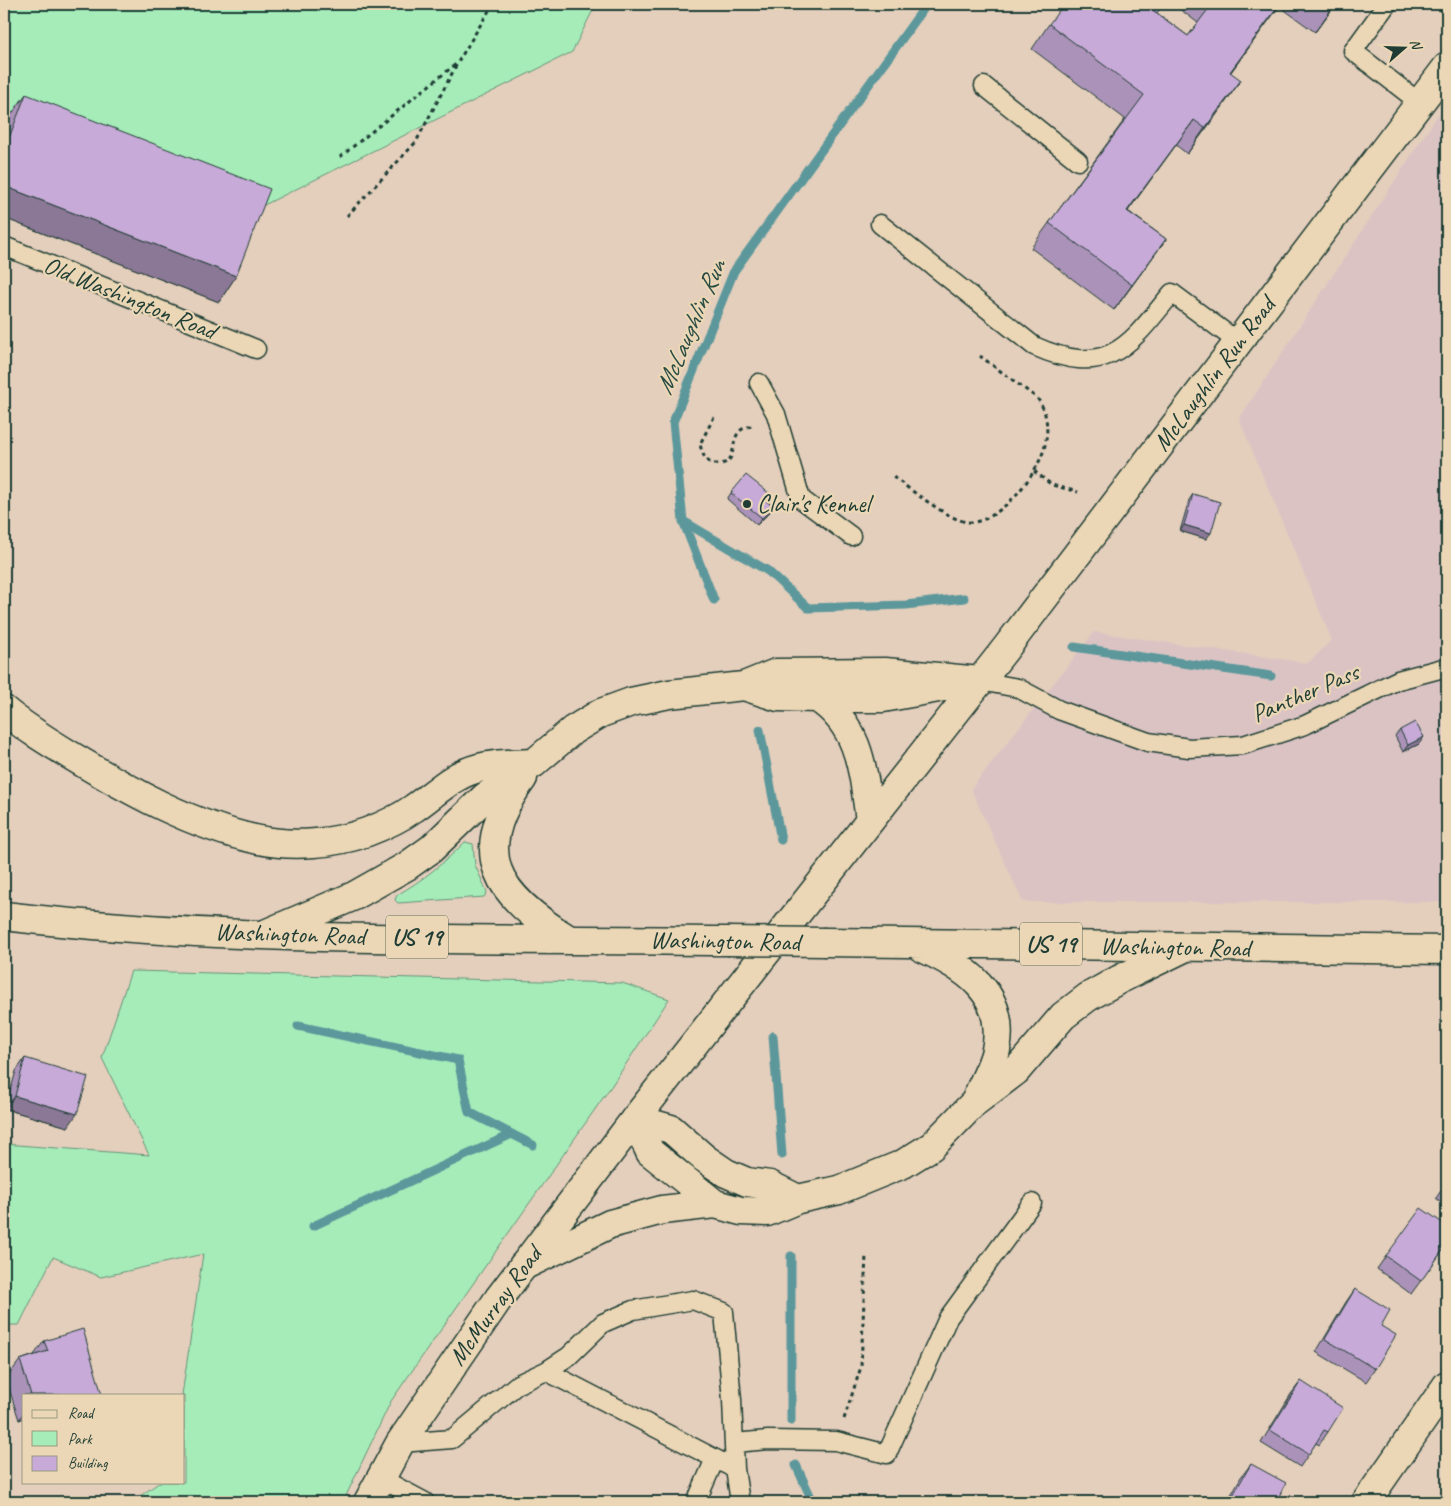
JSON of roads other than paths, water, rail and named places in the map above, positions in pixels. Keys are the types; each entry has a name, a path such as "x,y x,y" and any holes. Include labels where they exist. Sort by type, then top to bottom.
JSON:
{"main road":[{"name":"McLaughlin Run Road","path":"870,820 980,681 1447,67"},
{"path":"265,934 354,896 384,880 431,849 485,797 534,763 573,730 601,713 631,702 669,694 744,686 776,673 885,672 980,681"},
{"path":"744,686 778,697 883,698 980,681"},
{"path":"817,698 840,716 854,741 864,781 870,820"},
{"path":"4,710 30,730 109,778 153,801 234,834 285,843 341,840 366,832 414,808 450,780 468,771 486,766 534,763"},
{"path":"534,763 506,802 496,823 494,854 497,869 512,896 532,916 568,939"},
{"name":"McMurray Road","path":"368,1502 400,1442 464,1346 635,1119 870,820"},
{"name":"Washington Road","path":"4,916 151,930 265,934 1447,950"},
{"path":"915,944 954,963 970,974 982,987 991,1002 997,1019 996,1051 975,1102"},
{"path":"523,1266 610,1224 662,1210 715,1204 742,1211 767,1212 798,1199 839,1190 903,1164 932,1146 975,1102 1016,1071 1056,1023 1088,997 1186,947"},
{"path":"635,1119 671,1129 704,1158 726,1173 747,1182 770,1185 798,1199"},
{"path":"635,1119 650,1152 715,1204"},
{"path":"1366,1502 1447,1385"}],"lane":[{"path":"1387,4 1353,51 1420,102"},
{"path":"984,86 1078,161"},
{"path":"880,224 1034,346 1054,355 1080,361 1102,358 1118,350 1139,333 1172,293 1238,342"},
{"name":"Old Washington Road","path":"4,246 256,349"},
{"path":"759,383 776,414 800,499 851,536"},
{"name":"Panther Pass","path":"980,681 1018,688 1059,710 1148,742 1188,748 1243,745 1305,725 1398,680 1447,667"},
{"path":"734,1443 768,1440 836,1441 887,1454 948,1318 1032,1203"},
{"path":"400,1442 452,1440 518,1384 546,1371 569,1356 603,1323 633,1310 692,1300 724,1312 735,1470 740,1502"},
{"path":"546,1371 735,1470"},
{"path":"696,1502 715,1459"},
{"path":"380,1478 425,1502"}],"waterway":[{"name":"McLaughlin Run","path":"714,600 683,521 673,422 734,271 927,4"},
{"path":"683,521 768,571 808,608 906,605 964,598"},
{"path":"1074,647 1271,676"},
{"name":"McLaughlin Run","path":"760,730 781,840"},
{"path":"298,1026 458,1060 469,1112 533,1145"},
{"name":"McLaughlin Run","path":"773,1036 782,1155"},
{"path":"313,1226 512,1134"},
{"name":"McLaughlin Run","path":"791,1256 791,1421"},
{"name":"McLaughlin Run","path":"796,1465 813,1502"}],"place":[{"name":"Clair's Kennel","path":"747,504"}]}
